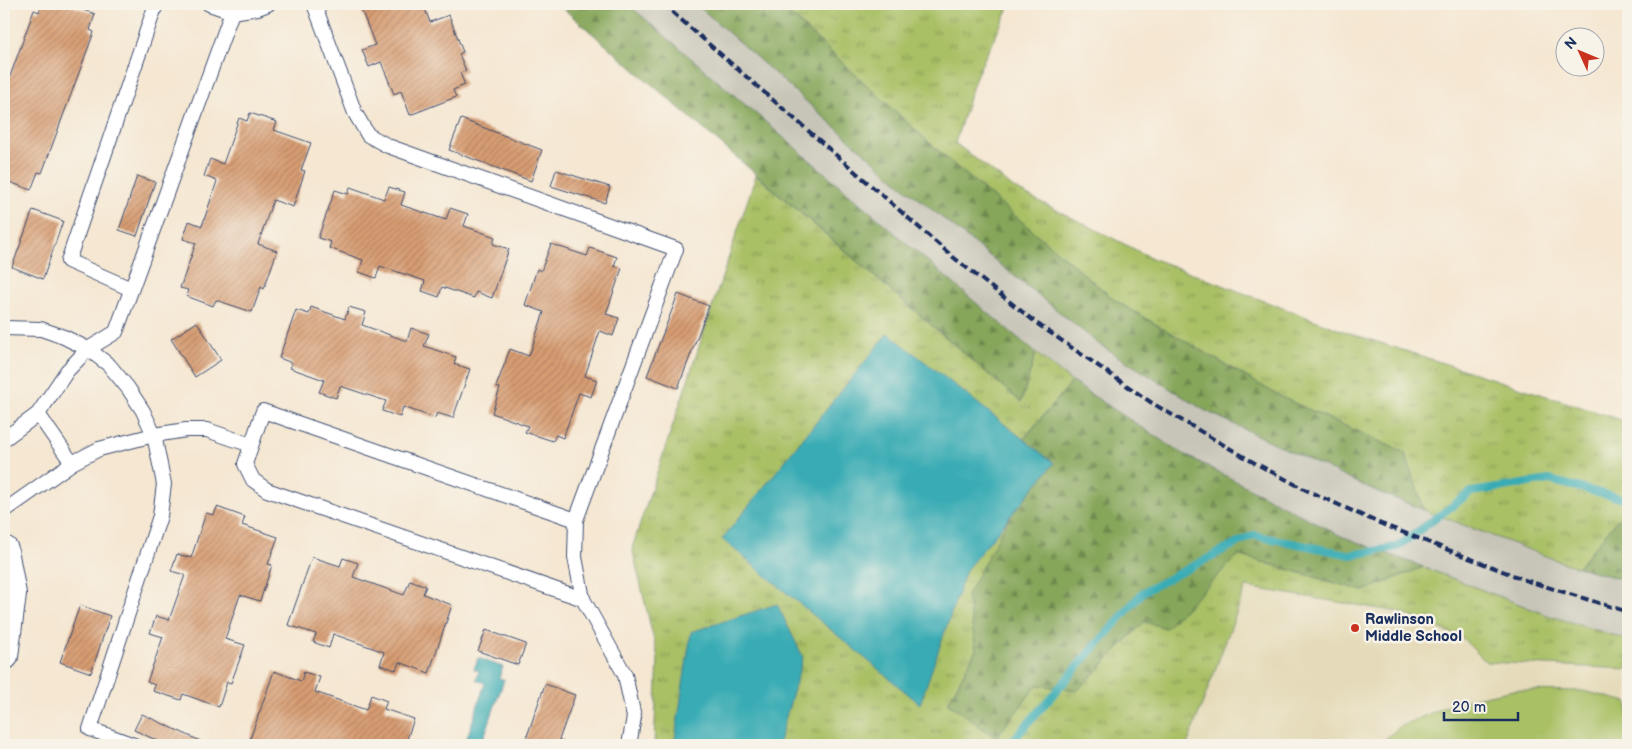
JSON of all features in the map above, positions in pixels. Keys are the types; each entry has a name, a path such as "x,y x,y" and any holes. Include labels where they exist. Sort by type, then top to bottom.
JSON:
{"street":[{"path":"4,550 12,594 4,656"}],"lane":[{"path":"131,290 68,261 156,4"},
{"path":"209,4 232,12 258,8 268,4"},
{"path":"314,4 355,114 368,135 388,146 676,249 576,520 575,557 583,599 625,675 634,717 629,745"},
{"path":"4,439 38,414 67,371 88,349 116,332 232,12"},
{"path":"4,328 41,329 64,337 88,349 109,365 128,388 143,411 154,435 164,484 160,516 90,729 134,745"},
{"path":"576,520 263,411 246,464 253,480 267,490 583,599"},
{"path":"38,414 72,464"},
{"path":"4,511 72,464 99,449 154,435 186,430 207,430 251,445"}],"shaded area":[{"path":"628,4 696,4 894,179 1100,345 1204,410 1368,488 1564,563 1628,581 1628,640 1547,615 1341,536 1178,451 1072,382 975,302"},
{"name":"Rawlinson Middle School","path":"1238,555 1628,666 1628,745 1177,745"}],"green space":[{"path":"558,4 628,4 1036,353 1021,402"},
{"path":"696,4 779,4 945,157 1116,301 1281,397 1405,453 1424,510 1368,488 1204,410 1100,345 894,179"},
{"path":"779,4 1011,4 976,76 955,143 1015,189 1154,259 1346,332 1628,422 1628,507 1578,567 1424,510 1405,453 1281,397 1116,301 945,157"},
{"path":"756,175 1021,402 1036,353 1072,382 1013,451 1031,477 968,595 976,650 948,703 996,737 1037,685 1078,690 1144,622 1167,627 1238,555 1364,591 1423,567 1547,615 1628,640 1628,669 1486,662 1461,637 1399,612 1246,587 1187,745 654,745 658,658 632,548"},
{"path":"1072,382 1178,451 1341,536 1423,567 1364,591 1238,555 1166,628 1144,622 1078,690 1037,685 996,738 948,703 976,650 967,595 1031,477 1013,452"},
{"path":"1628,507 1628,581 1578,567"},
{"path":"1513,690 1583,691 1628,702 1628,745 1378,745 1401,726 1456,702"}],"water":[{"path":"888,333 1054,463 966,570 920,704 722,539"},
{"path":"777,604 803,657 778,745 674,745 691,632"},
{"path":"478,658 503,667 499,678 504,680 482,743 467,738 485,683 476,680 479,671 474,669"}],"building":[{"path":"42,4 66,4 95,14 90,30 94,32 42,173 38,172 31,190 4,180 4,93 34,10 39,12"},
{"path":"359,4 423,4 430,22 449,15 463,52 459,54 466,71 460,73 465,85 453,90 456,97 410,115 401,91 394,94 381,62 369,67 362,50 375,45"},
{"path":"250,113 277,122 274,130 311,143 301,170 305,171 293,207 273,200 258,244 277,251 264,289 261,287 252,312 216,300 213,306 186,296 188,290 180,288 196,243 183,239 189,221 202,226 217,181 204,176 210,159 223,164 239,118 247,121"},
{"path":"461,119 542,150 531,181 449,150"},
{"path":"556,170 610,187 605,203 551,186"},
{"path":"137,176 155,182 137,236 119,230"},
{"path":"350,187 384,199 389,187 405,192 401,205 446,220 450,208 468,214 464,226 495,237 493,244 509,249 492,298 476,292 474,298 442,287 439,297 422,291 425,281 380,266 376,278 359,272 363,260 329,248 331,242 318,238 335,190 348,194"},
{"path":"33,210 63,221 43,279 12,267"},
{"path":"551,244 587,256 590,248 617,257 614,266 622,268 606,314 619,318 613,336 600,331 585,376 597,380 591,397 579,393 563,438 556,435 553,441 525,432 528,426 492,413 500,388 496,387 510,349 529,356 544,312 525,305 537,269 541,271"},
{"path":"678,294 709,306 678,388 647,376"},
{"path":"311,307 345,319 349,307 366,312 362,325 407,341 411,328 429,334 424,346 456,357 454,364 470,369 453,418 437,413 435,418 403,407 400,417 382,411 386,401 340,386 336,398 319,392 324,380 290,368 292,363 279,358 296,310 309,314"},
{"path":"197,322 221,360 195,377 171,339"},
{"path":"217,507 245,517 242,525 278,537 268,564 272,565 260,601 240,595 225,639 245,645 231,683 227,682 219,707 183,694 181,700 153,691 155,685 147,682 163,637 150,633 156,616 169,620 185,575 171,571 177,554 191,558 206,513 214,515"},
{"path":"312,557 340,566 343,558 358,563 353,577 404,595 410,580 426,586 423,594 452,605 429,673 399,662 396,670 380,665 384,652 333,634 329,648 313,642 316,634 288,625"},
{"path":"80,605 110,616 91,673 60,662"},
{"path":"486,630 526,644 518,665 478,651"},
{"path":"274,671 301,681 304,672 320,677 315,692 366,710 371,695 387,701 384,709 414,719 405,745 268,745 250,739"},
{"path":"545,684 575,695 559,740 564,742 563,745 524,745"},
{"path":"142,714 209,745 167,745 134,730"}],"waterway":[{"path":"1009,745 1143,592 1253,535 1351,555 1397,547 1471,492 1549,480 1628,500"}],"railway":[{"path":"663,4 953,257 1039,325 1152,403 1253,462 1308,491 1379,523 1528,581 1628,612"}],"place":[{"name":"Rawlinson Middle School","path":"1355,628"}]}
